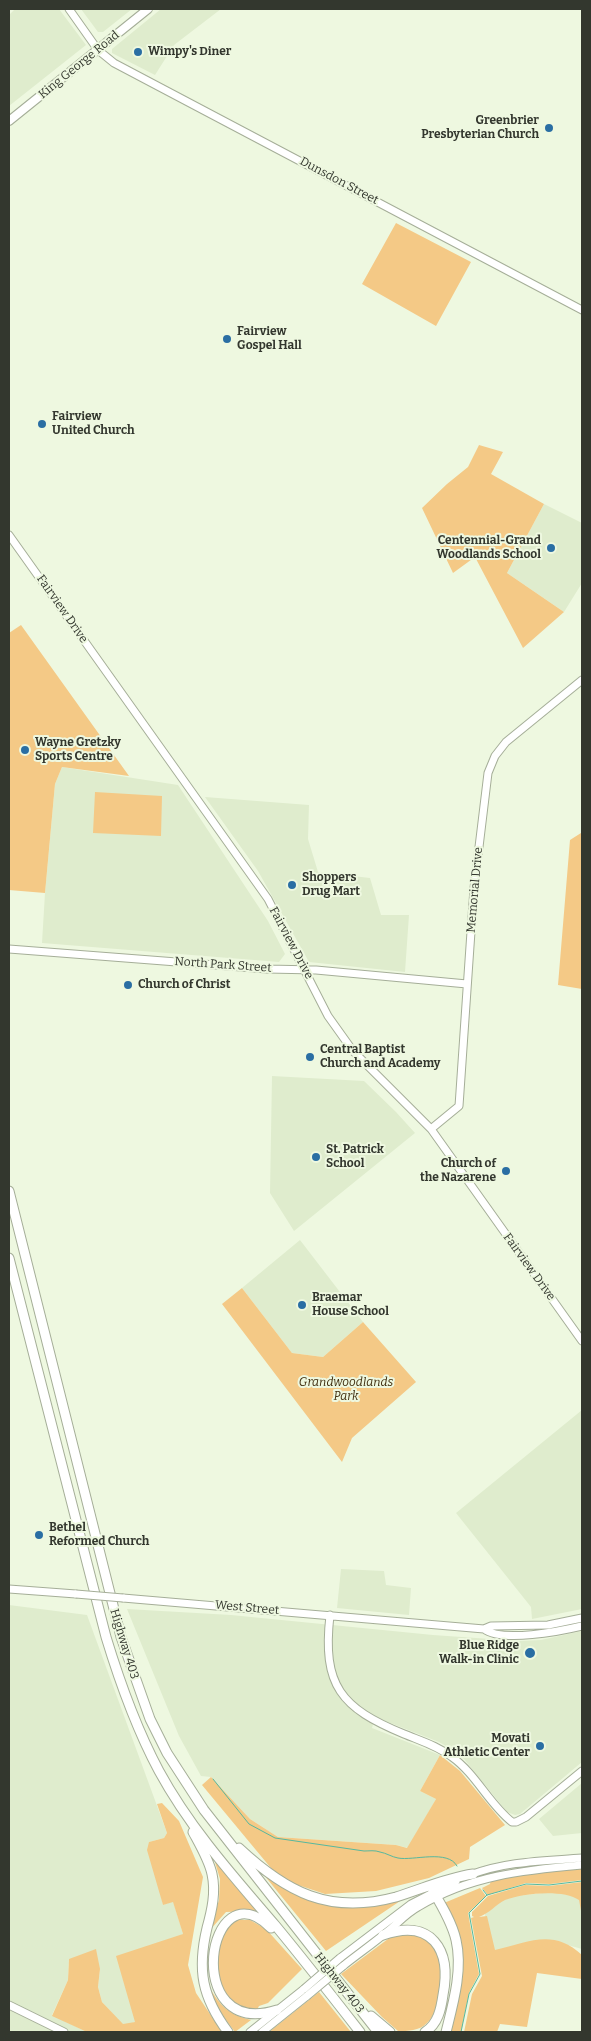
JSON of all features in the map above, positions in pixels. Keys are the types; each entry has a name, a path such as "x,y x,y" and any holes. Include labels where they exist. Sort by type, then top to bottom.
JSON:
{"highway":[{"name":"Highway 403","path":"9,1191 121,1637 150,1719 167,1753 204,1810 378,2032"},
{"name":"Highway 403","path":"9,1258 92,1585 120,1685 143,1740 181,1806 212,1851 300,1956 360,2032"},
{"path":"181,1806 185,1819 210,1866 212,1875 213,1902 203,1950 202,1976 212,2009 228,2032"},
{"path":"204,1810 239,1848 267,1873 286,1886 320,1899 338,1902 373,1901 397,1896 453,1877 473,1874"},
{"path":"434,1894 452,1927 458,1950 453,2005 446,2032"},
{"path":"277,2010 264,2015 253,2016 238,2013 222,2000 214,1980 214,1955 217,1938 225,1924 238,1917 250,1916 266,1923 300,1956"},
{"path":"383,1935 403,1930 417,1930 434,1939 441,1949 445,1989 437,2019 425,2032"},
{"path":"337,1981 390,2032"}],"main road":[{"name":"Dunsdon Street","path":"69,9 98,50 114,63 582,310"},
{"name":"King George Road","path":"9,121 148,9"},
{"name":"Fairview Drive","path":"9,535 268,899 328,1016 353,1052 432,1129 582,1341"},
{"name":"Memorial Drive","path":"432,1129 459,1106 474,888 488,773 495,756 506,742 582,680"},
{"name":"North Park Street","path":"9,949 267,968 305,969 467,984"},
{"name":"West Street","path":"9,1589 484,1629 491,1626 548,1625 582,1618"},
{"path":"330,1615 328,1648 330,1669 340,1691 349,1702 362,1714 376,1722 438,1748 461,1763 512,1822 526,1817 582,1771"},
{"name":"West Street","path":"484,1629 490,1634 511,1636 541,1634 582,1626"},
{"path":"262,2032 340,1958 411,1904 473,1874 488,1869 525,1862 582,1858"},
{"path":"250,2032 277,2010 344,1966 434,1894 494,1876 526,1870 582,1865"},
{"path":"9,2005 64,2032"}],"shaded area":[{"path":"15,9 59,9 86,45 9,106 9,15"},
{"path":"81,9 132,9 103,32 98,32"},
{"path":"161,9 221,9 174,45 155,75 112,53 112,49"},
{"name":"Centennial-Grand Woodlands School","path":"544,504 582,523 582,583 564,612 507,573"},
{"path":"62,767 178,785 268,921 285,954 279,962 42,943 55,784"},
{"path":"205,797 309,805 308,839 318,872 370,878 381,915 409,915 405,972 309,962 258,871"},
{"name":"St. Patrick School","path":"272,1076 364,1081 415,1133 294,1231 270,1193"},
{"name":"Braemar House School","path":"300,1240 363,1322 323,1357 292,1353 242,1288"},
{"path":"582,1410 582,1609 532,1619 531,1607 456,1513"},
{"path":"341,1569 384,1571 386,1585 411,1588 409,1615 337,1608"},
{"path":"9,1605 87,1615 167,1833 164,1838 149,1842 163,1905 173,1901 183,1934 136,2022 123,2025 102,2002 98,1987 100,1969 69,1959 68,1980 52,2015 87,2032 9,2032"},
{"path":"127,1609 231,1615 433,1635 519,1641 541,1640 582,1631 582,1762 520,1814 515,1815 507,1812 464,1759 451,1749 439,1742 375,1717 372,1728 440,1755 420,1791 436,1799 408,1848 396,1845 278,1837 250,1819 211,1777 201,1776 179,1736"},
{"path":"582,1783 582,1833 553,1836 539,1819"},
{"path":"578,1889 582,1908 582,1949 550,1940 492,1953 483,1905 516,1896"}],"green space":[{"path":"396,223 471,262 436,326 362,284"},
{"path":"479,445 503,452 491,474 544,504 507,573 564,612 523,648 475,557 453,573 422,508 468,467"},
{"path":"21,625 129,776 62,767 55,784 45,893 9,890 9,633"},
{"path":"95,792 162,796 161,836 93,833"},
{"path":"581,833 582,989 558,985 570,840"},
{"name":"Grandwoodlands Park","path":"242,1288 292,1353 323,1357 363,1322 416,1382 352,1438 342,1462 222,1304"},
{"path":"440,1755 460,1771 505,1825 470,1847 469,1859 429,1878 376,1891 325,1894 280,1879 202,1785 211,1777 250,1819 278,1837 396,1845 407,1848 436,1799 420,1791"},
{"path":"162,1803 179,1821 203,1877 188,1965 196,1993 222,2032 87,2032 52,2016 68,1980 69,1959 96,1949 100,1969 98,1987 102,2002 123,2024 135,2022 116,1956 183,1934 173,1902 163,1905 147,1850 149,1842 164,1838 167,1833 157,1804"},
{"path":"212,1852 257,1911 226,1912 210,1930 219,1900 220,1879"},
{"path":"582,1868 582,1880 550,1884 526,1883 488,1895 482,1888 490,1884 491,1879 527,1872"},
{"path":"264,1875 274,1882 316,1901 409,1895 326,1951"},
{"path":"582,1882 582,1916 579,1900 564,1894 543,1893 505,1900 479,1917 487,1916 495,1950 540,1939 551,1939 571,1947 582,1955 582,1979 537,1973 527,2027 500,2024 497,2032 464,2032 472,1994 482,1976 471,1918 474,1917 472,1912 488,1896 525,1885 549,1886"},
{"path":"480,1888 486,1896 468,1913 479,1974 469,1993 461,2032 451,2032 460,1988 461,1953 444,1903"},
{"path":"236,1920 250,1920 266,1929 302,1969 268,2003 259,2006 257,2010 236,2006 220,1982 217,1963 219,1943 227,1926"},
{"path":"403,1932 415,1934 432,1943 439,1960 440,1971 439,1996 432,2017 424,2026 409,2031 398,2031 341,1974 392,1936"},
{"path":"207,1982 224,2007 236,2015 251,2020 235,2032 213,2003"},
{"path":"319,1992 351,2032 269,2032"}],"waterway":[{"path":"213,1779 249,1824 275,1838 364,1851 376,1851 404,1859 446,1858 457,1866"},
{"path":"461,2032 469,1994 480,1974 469,1913 487,1895 526,1884 549,1885 582,1881"},
{"path":"483,1890 487,1895"}],"place":[{"name":"Wimpy's Diner","path":"138,52"},
{"name":"Greenbrier Presbyterian Church","path":"549,128"},
{"name":"Fairview Gospel Hall","path":"227,339"},
{"name":"Fairview United Church","path":"42,424"},
{"name":"Centennial-Grand Woodlands School","path":"551,548"},
{"name":"Wayne Gretzky Sports Centre","path":"25,750"},
{"name":"Shoppers Drug Mart","path":"292,885"},
{"name":"Church of Christ","path":"128,985"},
{"name":"Central Baptist Church and Academy","path":"310,1057"},
{"name":"St. Patrick School","path":"316,1157"},
{"name":"Church of the Nazarene","path":"506,1171"},
{"name":"Braemar House School","path":"302,1305"},
{"name":"Bethel Reformed Church","path":"39,1535"},
{"name":"Blue Ridge Walk-in Clinic","path":"530,1653"},
{"name":"Movati Athletic Center","path":"540,1746"}]}
